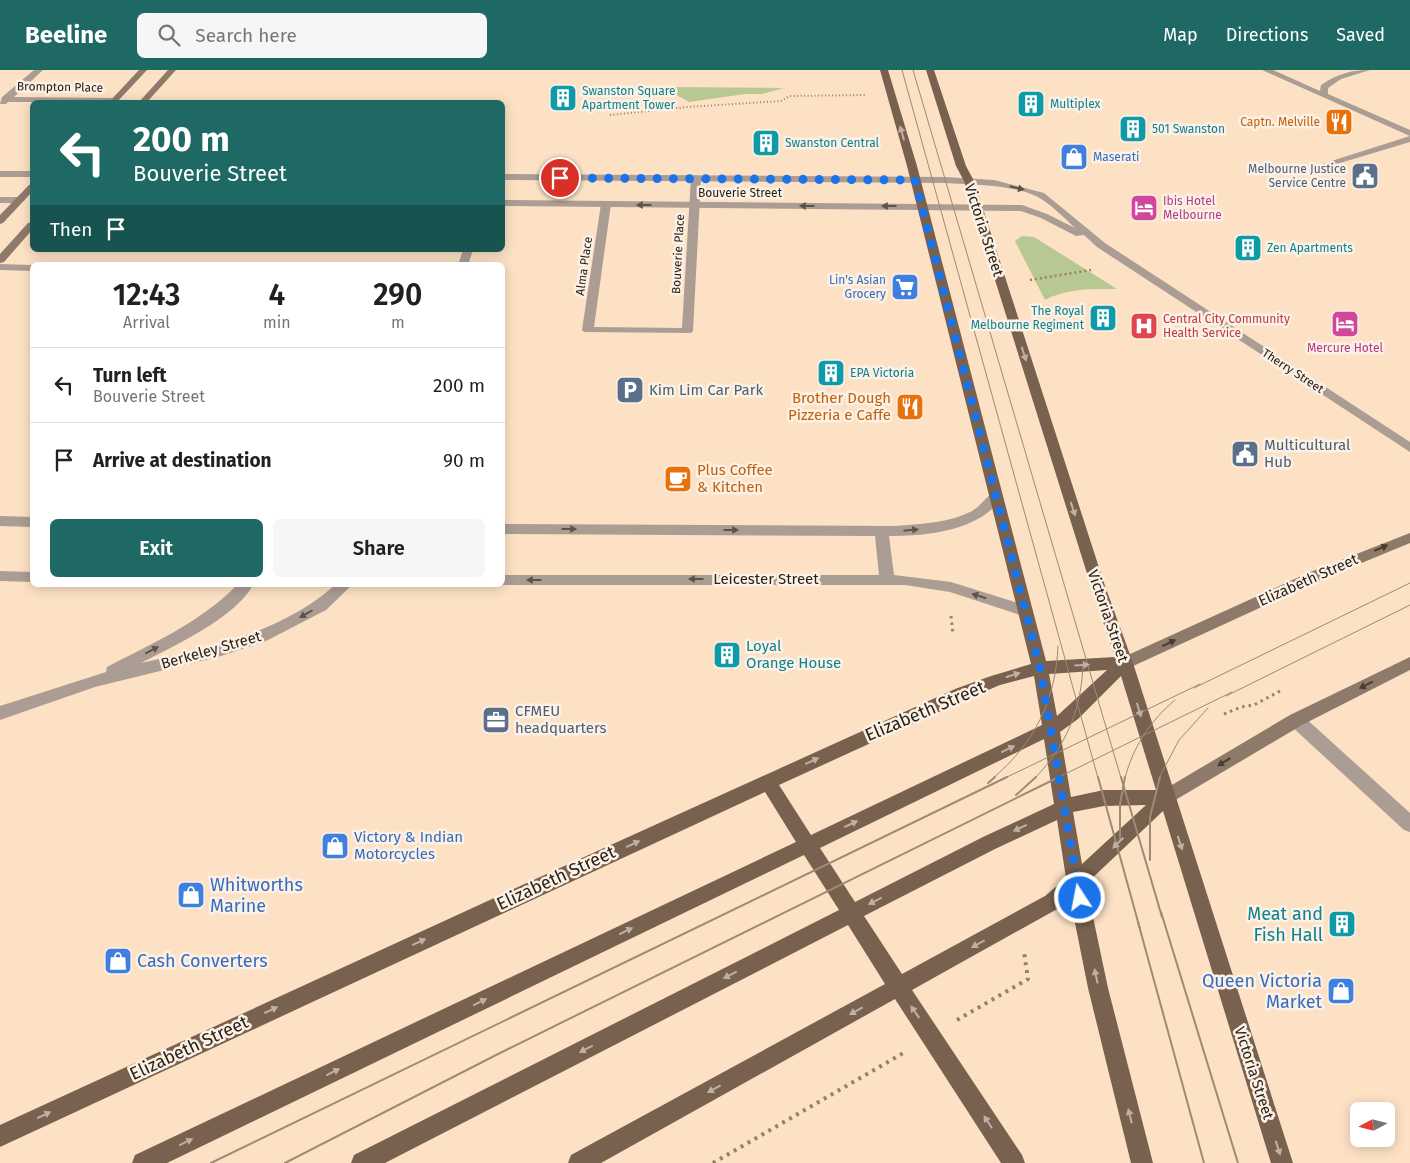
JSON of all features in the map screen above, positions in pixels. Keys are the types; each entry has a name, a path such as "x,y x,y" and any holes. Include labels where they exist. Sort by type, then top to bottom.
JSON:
{"main road":[{"path":"884,70 915,180 1040,668 1052,728 1076,882 1096,980 1142,1163"},
{"name":"Victoria Street","path":"930,70 961,166 969,181 1097,583 1125,663 1282,1163"},
{"name":"Elizabeth Street","path":"0,1136 960,694 997,680 1040,668 1125,663"},
{"name":"Elizabeth Street","path":"142,1163 1052,728 1072,714 1125,663"},
{"path":"768,782 899,988 1014,1163"},
{"path":"362,1163 1064,806 1104,798 1166,797"},
{"path":"579,1163 1052,902 1076,882 1166,797"}],"street":[{"path":"3,102 39,70"},
{"path":"115,100 143,70"},
{"path":"140,100 172,70"},
{"path":"1266,70 1410,133"},
{"path":"1324,96 1324,87 1338,78 1366,70"},
{"path":"1332,83 1332,90 1337,95 1379,119"},
{"name":"Brompton Place","path":"3,102 30,102"},
{"path":"1327,164 1410,139"},
{"path":"0,174 30,174"},
{"name":"Bouverie Street","path":"505,177 969,181"},
{"name":"Bouverie Place","path":"687,331 696,178"},
{"name":"Therry Street","path":"969,181 994,183 1041,195 1102,245"},
{"path":"0,221 30,189"},
{"path":"0,200 30,200"},
{"name":"Bouverie Street","path":"505,204 977,207"},
{"name":"Alma Place","path":"606,204 588,330 687,331"},
{"name":"Therry Street","path":"977,207 1022,208 1034,211 1102,245 1410,448"},
{"path":"0,260 30,227"},
{"path":"0,267 30,268"},
{"path":"505,528 881,531 918,529 966,519 987,509 996,496"},
{"path":"0,521 30,522"},
{"path":"881,531 887,579"},
{"name":"Elizabeth Street","path":"1125,663 1313,576 1410,538"},
{"path":"0,576 30,577"},
{"name":"Leicester Street","path":"505,580 887,579 920,581 951,587 1026,611"},
{"name":"Berkeley Street","path":"94,681 205,620 229,603 244,587"},
{"name":"Berkeley Street","path":"0,713 94,681 221,650 261,637 321,606 342,587"},
{"path":"1166,797 1296,720 1410,663"},
{"path":"1296,720 1410,824"}],"path":[{"path":"610,115 687,107 781,101 790,96 870,95"},
{"path":"1030,280 1091,270"},
{"path":"951,616 953,634"},
{"path":"1224,714 1241,707 1254,705 1282,690"},
{"path":"954,1022 1028,979 1020,920"},
{"path":"713,1163 891,1060"}],"green space":[{"path":"662,87 784,88 762,94 745,94 689,102"},
{"path":"1022,236 1034,237 1117,289 1071,291 1045,300 1015,241"}],"tram line":[{"path":"902,70 1078,704"},
{"path":"913,70 1107,729"},
{"path":"1194,688 1410,583"},
{"path":"1226,696 1410,605"},
{"path":"993,778 1020,751 1040,720 1053,685 1058,646"},
{"path":"1078,704 1083,662"},
{"path":"1107,729 1200,684"},
{"path":"1144,735 1232,692"},
{"path":"1144,735 1150,726 1175,700"},
{"path":"1054,754 1071,725 1078,704"},
{"path":"1078,704 1087,738"},
{"path":"1159,778 1179,740 1208,708"},
{"path":"1087,738 1107,729"},
{"path":"1107,729 1113,751"},
{"path":"1113,751 1144,735"},
{"path":"1125,778 1128,767 1144,735"},
{"path":"1054,754 1087,738"},
{"path":"1087,738 1093,760"},
{"path":"1093,760 1113,751"},
{"path":"1113,751 1121,778"},
{"path":"1005,778 1054,754"},
{"path":"1035,778 1054,754"},
{"path":"1057,778 1093,760"},
{"path":"1093,760 1098,778"},
{"path":"988,783 995,777"},
{"path":"211,1163 1007,777"},
{"path":"285,1163 502,1052 1059,777"},
{"path":"1098,777 1140,929"},
{"path":"1121,777 1123,785"},
{"path":"1123,785 1125,777"},
{"path":"1150,860 1150,817 1160,777"},
{"path":"1016,795 1035,778"},
{"path":"1120,839 1120,804 1123,785"},
{"path":"1123,785 1162,917"},
{"path":"1161,912 1238,1163"},
{"path":"1138,922 1204,1163"}],"place":[{"name":"Swanston Square Apartment Tower","path":"563,98"},
{"name":"Multiplex","path":"1031,104"},
{"name":"Captn. Melville","path":"1339,122"},
{"name":"501 Swanston","path":"1133,129"},
{"name":"Swanston Central","path":"766,143"},
{"name":"Maserati","path":"1074,157"},
{"name":"Melbourne Justice Service Centre","path":"1365,176"},
{"name":"Ibis Hotel Melbourne","path":"1144,208"},
{"name":"Zen Apartments","path":"1248,248"},
{"name":"Lin's Asian Grocery","path":"905,287"},
{"name":"The Royal Melbourne Regiment","path":"1103,318"},
{"name":"Mercure Hotel","path":"1345,324"},
{"name":"Central City Community Health Service","path":"1144,326"},
{"name":"EPA Victoria","path":"831,373"},
{"name":"Kim Lim Car Park","path":"630,390"},
{"name":"Brother Dough Pizzeria e Caffe","path":"910,407"},
{"name":"Multicultural Hub","path":"1245,454"},
{"name":"Plus Coffee & Kitchen","path":"678,479"},
{"name":"Loyal Orange House","path":"727,655"},
{"name":"CFMEU headquarters","path":"496,720"},
{"name":"Victory & Indian Motorcycles","path":"335,846"},
{"name":"Whitworths Marine","path":"191,895"},
{"name":"Meat and Fish Hall","path":"1342,924"},
{"name":"Cash Converters","path":"118,961"},
{"name":"Queen Victoria Market","path":"1341,991"}],"route":[{"path":"560,178 915,180 1040,668 1052,728 1080,898"}]}
